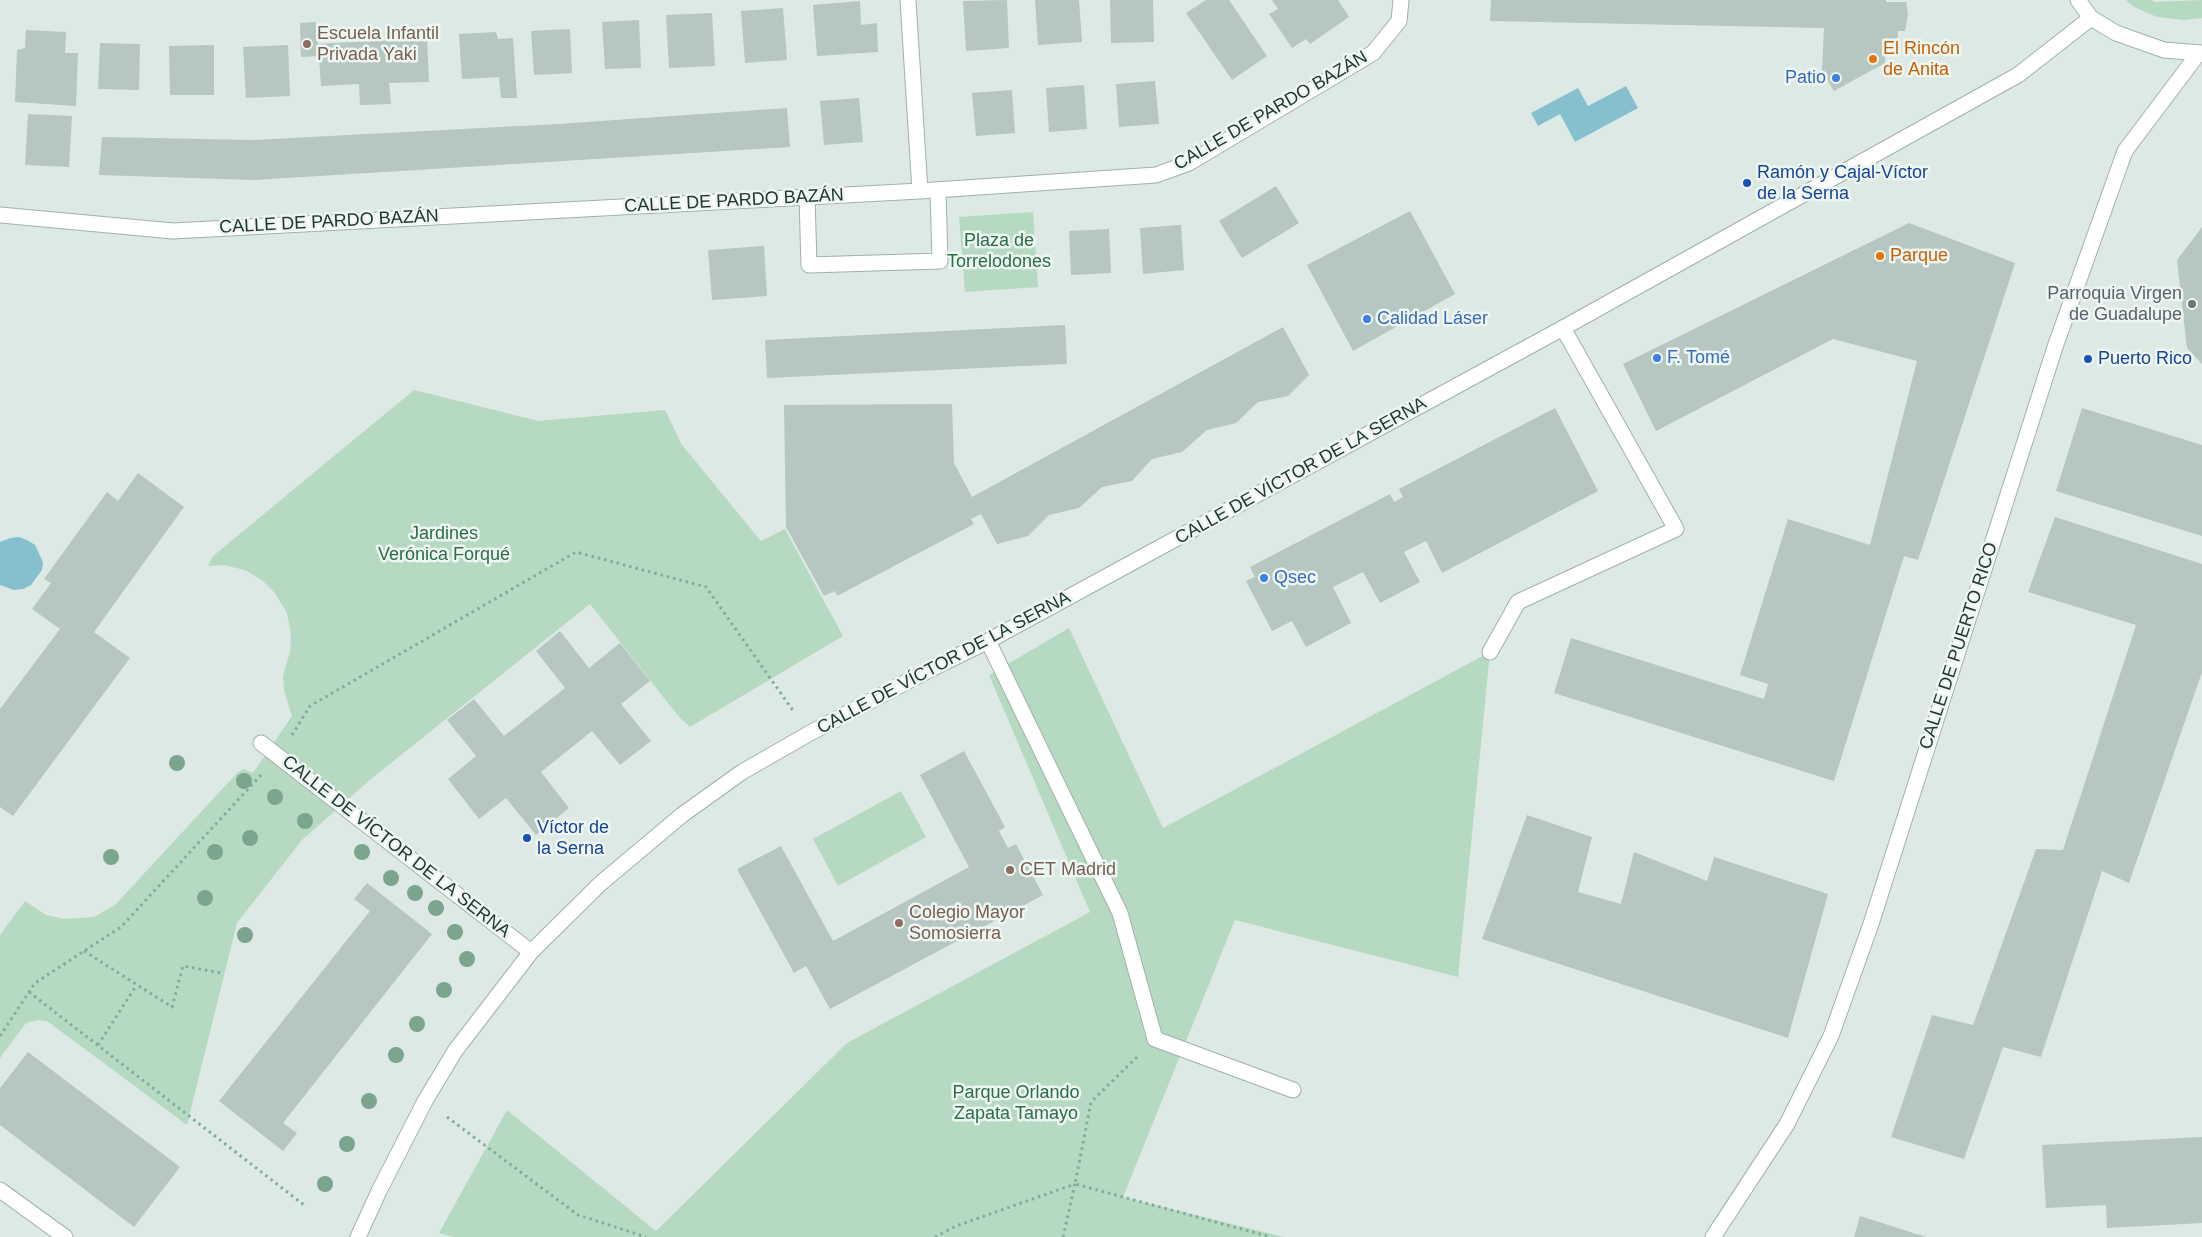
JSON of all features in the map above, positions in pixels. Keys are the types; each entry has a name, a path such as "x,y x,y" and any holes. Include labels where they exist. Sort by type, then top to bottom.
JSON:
{"street":[{"path":"908,0 920,191"},
{"name":"CALLE DE PARDO BAZÁN","path":"0,215 173,231 938,190 1156,175 1189,163 1373,53 1399,21 1402,0"},
{"path":"2078,0 2091,18 2116,33 2164,50 2200,53"},
{"name":"CALLE DE VÍCTOR DE LA SERNA","path":"358,1237 425,1101 455,1051 531,952 601,883 682,815 742,772 810,733 988,641 1563,328 2018,75 2091,18"},
{"name":"CALLE DE PUERTO RICO","path":"1713,1237 1787,1124 1831,1036 1871,924 2054,347 2124,151 2200,53"},
{"path":"807,197 810,265 940,261 938,190"},
{"path":"1490,652 1518,602 1676,529 1563,328"},
{"path":"988,641 1120,913 1155,1039 1293,1090"},
{"name":"CALLE DE VÍCTOR DE LA SERNA","path":"261,744 531,952"},
{"path":"0,1190 65,1237"}],"path":[{"path":"0,1036 35,983 121,927 278,756 310,706 576,552 706,587 810,733"},
{"path":"84,951 136,986 172,1007 183,966 222,973"},
{"path":"98,1045 136,986"},
{"path":"29,992 304,1205"},
{"path":"1063,1237 1091,1102 1155,1039"},
{"path":"425,1101 578,1214 646,1237"},
{"path":"935,1237 956,1226 1074,1184 1271,1237"}],"green space":[{"path":"2126,0 2152,0 2154,2 2202,0 2202,18 2183,20 2157,17 2134,7"},
{"name":"Plaza de Torrelodones","path":"1033,212 1038,287 965,292 959,217"},
{"name":"Jardines Verónica Forqué","path":"414,390 538,421 665,410 682,445 761,541 785,529 843,636 690,727 679,717 590,604 371,779 302,840 237,923 187,1125 47,1021 38,1020 26,1023 0,1058 0,935 25,901 46,915 64,919 94,917 115,905 237,773 243,769 253,773 292,716 284,690 283,676 290,652 291,635 287,613 275,593 263,581 245,570 223,565 208,566 213,556"},
{"name":"Parque Orlando Zapata Tamayo","path":"1069,628 1163,828 1490,652 1458,977 1235,920 1123,1197 1284,1237 453,1237 439,1233 507,1110 656,1231 847,1043 1090,912 989,675"},
{"path":"901,791 926,837 838,886 813,839"}],"water":[{"path":"1626,86 1638,108 1575,142 1560,114 1538,126 1531,113 1578,88 1588,106"},
{"path":"19,537 35,545 43,562 42,570 31,585 23,589 14,590 0,585 0,542"}],"building":[{"path":"1007,0 1009,48 966,51 963,1"},
{"path":"1035,0 1079,0 1082,42 1038,45"},
{"path":"1110,0 1153,0 1154,42 1111,43"},
{"path":"1206,0 1229,0 1267,56 1232,80 1186,13"},
{"path":"1272,0 1338,0 1349,17 1310,44 1306,39 1292,48 1269,14 1278,9"},
{"path":"1491,0 1886,0 1886,2 1906,2 1908,14 1905,31 1898,31 1897,48 1885,48 1885,63 1834,91 1822,71 1824,28 1490,21"},
{"path":"860,1 861,25 877,23 878,52 817,56 813,5"},
{"path":"783,8 787,60 745,63 741,11"},
{"path":"712,13 715,66 669,68 666,15"},
{"path":"639,20 641,68 605,69 602,22"},
{"path":"316,22 318,44 427,38 429,82 389,83 391,104 360,105 359,84 321,86 319,56 301,57 300,23"},
{"path":"570,29 572,73 534,75 531,31"},
{"path":"26,30 66,32 65,53 78,53 76,106 15,102 17,50 25,48"},
{"path":"496,32 498,39 513,38 517,98 501,98 499,77 462,79 459,34"},
{"path":"100,43 140,44 139,90 98,89"},
{"path":"214,45 214,95 170,95 169,46"},
{"path":"288,45 290,96 246,98 243,47"},
{"path":"1155,81 1159,124 1119,127 1116,84"},
{"path":"1084,85 1087,129 1049,132 1046,88"},
{"path":"1012,90 1015,133 976,136 972,93"},
{"path":"859,98 863,142 824,145 820,101"},
{"path":"787,108 790,147 254,180 99,175 102,137 253,140 558,124"},
{"path":"28,114 72,116 69,167 25,165"},
{"path":"1276,186 1299,223 1242,258 1219,221"},
{"path":"1410,211 1455,294 1353,351 1307,265"},
{"path":"1909,223 2015,263 1918,560 1904,556 1834,781 1554,693 1571,638 1764,699 1768,684 1740,675 1788,519 1870,545 1917,361 1833,339 1656,431 1623,364"},
{"path":"1181,225 1184,270 1143,274 1140,228"},
{"name":"Parroquia Virgen de Guadalupe","path":"2202,227 2202,364 2187,348 2177,260"},
{"path":"1109,229 1111,273 1071,275 1069,231"},
{"path":"764,246 767,296 712,300 708,250"},
{"path":"1065,325 1067,364 767,378 765,340"},
{"path":"1283,327 1309,375 1288,396 1258,402 1236,423 1207,430 1182,452 1152,459 1132,481 1102,487 1079,508 1049,515 1028,536 997,544 981,514 971,519 974,524 837,596 835,591 824,596 786,527 784,405 952,404 954,463 972,497"},
{"path":"1555,408 1598,491 1442,573 1426,541 1404,552 1420,582 1380,603 1363,572 1333,587 1351,623 1306,647 1292,621 1272,631 1246,581 1255,577 1250,567 1390,494 1394,502 1403,497 1399,489"},
{"path":"2082,408 2202,445 2202,536 2056,491"},
{"path":"138,473 184,507 94,632 130,658 13,816 0,807 0,709 60,629 32,609 51,583 44,579 107,492 118,501"},
{"path":"2055,517 2202,564 2202,672 2129,883 2102,871 2041,1057 2003,1047 1964,1159 1891,1137 1932,1015 1973,1025 2036,849 2063,850 2136,625 2028,592"},
{"path":"560,631 589,668 620,643 650,681 621,704 651,741 620,765 592,731 541,772 569,808 536,835 506,798 479,819 448,779 476,756 447,720 474,699 504,736 565,688 536,651"},
{"path":"964,751 1005,827 999,831 1008,848 1016,844 1043,895 830,1009 806,966 794,973 737,869 781,846 833,941 969,867 920,775"},
{"path":"1527,815 1592,837 1578,892 1621,904 1634,852 1707,881 1714,857 1828,894 1788,1038 1482,939"},
{"path":"367,883 432,934 283,1123 297,1133 283,1151 219,1101 370,911 354,899"},
{"path":"28,1052 180,1167 134,1227 0,1125 0,1088"},
{"path":"2202,1137 2202,1223 2107,1228 2106,1205 2046,1208 2042,1145"},
{"path":"1860,1216 1926,1237 1854,1237"}],"place":[{"name":"Escuela Infantil Privada Yaki","path":"307,44"},
{"name":"El Rincón de Anita","path":"1873,59"},
{"name":"Patio","path":"1836,78"},
{"name":"Ramón y Cajal-Víctor de la Serna","path":"1747,183"},
{"name":"Parque","path":"1880,256"},
{"name":"Parroquia Virgen de Guadalupe","path":"2192,304"},
{"name":"Calidad Láser","path":"1367,319"},
{"name":"F. Tomé","path":"1657,358"},
{"name":"Puerto Rico","path":"2088,359"},
{"name":"Qsec","path":"1264,578"},
{"name":"Víctor de la Serna","path":"527,838"},
{"name":"CET Madrid","path":"1010,870"},
{"name":"Colegio Mayor Somosierra","path":"899,923"}]}
